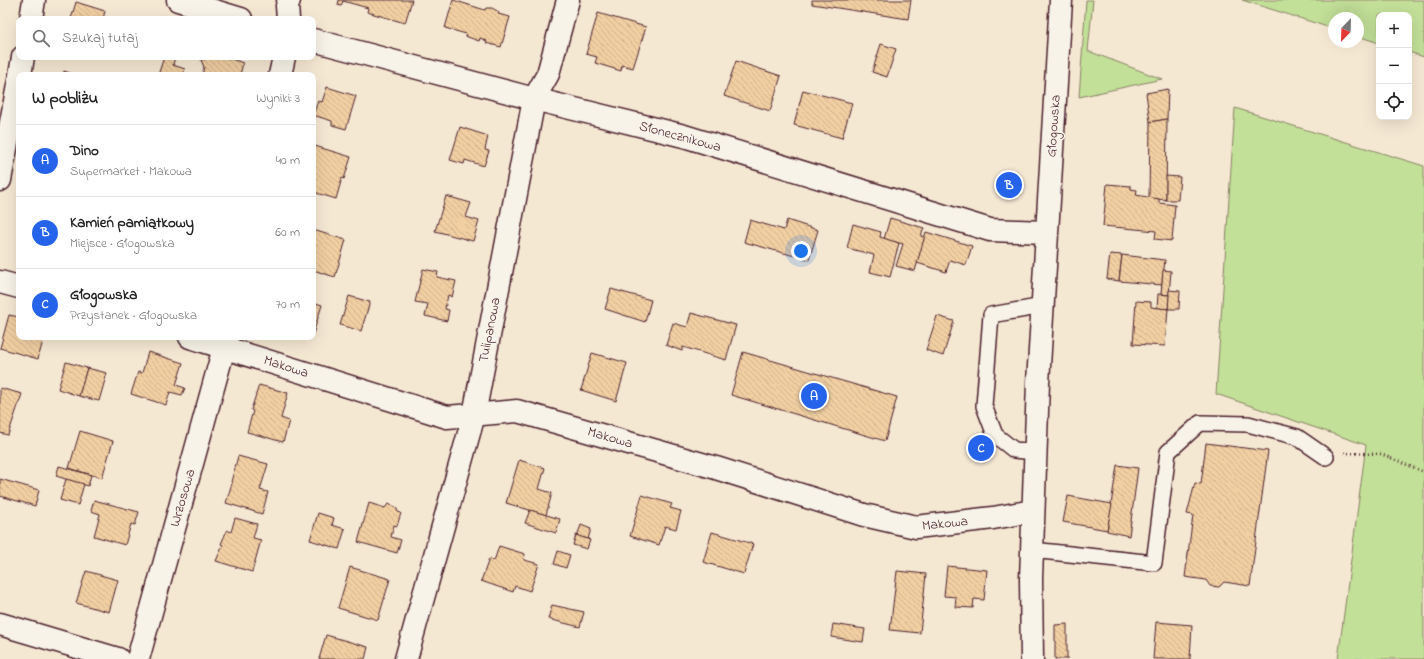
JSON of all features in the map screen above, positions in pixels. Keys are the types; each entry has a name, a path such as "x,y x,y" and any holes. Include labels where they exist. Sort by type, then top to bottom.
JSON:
{"street":[{"path":"31,16 34,0"},
{"path":"178,0 231,16"},
{"path":"288,16 287,6 289,0"},
{"name":"Tulipanowa","path":"406,659 474,415 534,99 548,74 568,0"},
{"name":"Głogowska","path":"1032,659 1032,550 1038,383 1061,0"},
{"name":"Słonecznikowa","path":"316,41 534,99 684,136 990,230 1046,232"},
{"path":"20,72 22,60"},
{"path":"281,72 283,60"},
{"path":"0,180 16,96"},
{"path":"0,282 16,286"},
{"name":"Makowa","path":"212,340 226,342 447,417 517,411 716,468 864,515 916,527 993,518 1034,511"},
{"name":"Wrzosowa","path":"138,659 226,342"},
{"path":"0,624 118,659"}],"lane":[{"path":"1036,452 1014,450 995,435 984,406 991,315 1043,306"},
{"path":"1032,550 1154,563 1168,452 1200,423 1248,424 1297,437 1326,457"}],"path":[{"path":"1326,457 1348,452 1381,454 1424,472"}],"green space":[{"path":"1086,0 1093,0 1088,51 1162,79 1079,97"},
{"path":"1242,0 1424,0 1424,57 1412,53 1412,12 1376,12 1376,42 1364,38 1364,12 1328,12 1328,27"},
{"path":"1235,108 1424,166 1424,659 1338,659 1366,445 1216,394"}],"building":[{"path":"339,0 412,0 405,23 367,12 368,8 343,1 341,6 338,5"},
{"path":"453,0 485,10 486,8 492,8 499,12 498,14 510,17 501,47 486,43 487,41 480,38 479,41 465,36 466,34 445,28"},
{"path":"812,0 911,0 908,19 812,4"},
{"path":"76,2 105,11 104,16 72,16"},
{"path":"598,13 646,27 633,68 622,65 621,71 595,63 597,57 586,54"},
{"path":"881,44 896,49 887,77 872,72"},
{"path":"163,60 174,60 173,65 185,69 184,72 159,72"},
{"path":"201,60 234,60 243,63 241,72 203,72 204,67"},
{"path":"736,61 781,76 770,111 724,96"},
{"path":"327,87 356,96 346,129 332,125 332,121 316,116 316,107 318,101 322,102"},
{"path":"1168,89 1167,119 1150,122 1146,93"},
{"path":"803,90 852,103 842,138 794,125"},
{"path":"1167,119 1166,200 1149,198 1150,122"},
{"path":"460,127 488,136 485,150 489,151 484,166 465,160 464,164 450,160"},
{"path":"316,146 351,157 344,179 342,178 336,199 316,193"},
{"path":"1166,176 1180,177 1178,200 1166,200"},
{"path":"1107,184 1131,186 1131,189 1137,190 1136,195 1159,199 1159,203 1175,205 1172,241 1155,239 1156,231 1103,226"},
{"path":"446,196 471,203 466,217 479,221 473,241 435,231"},
{"path":"890,218 924,228 921,236 925,237 915,271 896,266 903,244 884,239"},
{"path":"750,220 784,230 787,220 818,230 809,260 744,242"},
{"path":"853,224 881,232 880,237 899,243 890,277 870,272 874,255 847,248"},
{"path":"316,231 346,240 335,277 316,271"},
{"path":"926,232 972,246 966,265 950,260 946,272 917,263"},
{"path":"1110,254 1122,255 1119,281 1107,279"},
{"path":"1122,255 1165,260 1162,285 1119,281"},
{"path":"423,269 438,272 437,277 456,281 452,297 448,295 445,309 449,310 447,321 425,316 428,304 415,302"},
{"path":"1163,270 1171,271 1169,295 1161,294"},
{"path":"611,289 651,300 645,322 605,309"},
{"path":"1169,290 1180,291 1179,309 1168,309"},
{"path":"1158,294 1169,295 1168,309 1157,308"},
{"path":"349,296 370,302 361,331 340,325"},
{"path":"1136,301 1151,302 1151,307 1168,309 1165,346 1133,344"},
{"path":"316,303 322,305 316,324"},
{"path":"691,313 736,325 726,360 683,347 682,351 666,345 673,323 687,327"},
{"path":"9,315 16,316 16,340 43,340 38,359 0,348"},
{"path":"937,316 954,321 943,356 926,350"},
{"path":"148,352 183,363 176,385 185,388 182,395 170,392 166,405 131,394 138,372 142,373"},
{"path":"743,352 897,397 885,441 731,395"},
{"path":"592,353 627,363 616,401 581,390"},
{"path":"66,362 87,368 79,396 58,389"},
{"path":"87,368 107,373 99,401 79,396"},
{"path":"259,385 288,393 281,418 289,421 283,442 247,432 253,411 251,410"},
{"path":"0,388 22,394 8,435 0,433"},
{"path":"80,431 113,441 102,478 69,468"},
{"path":"1206,443 1268,451 1250,586 1224,582 1219,587 1210,586 1206,580 1185,577 1193,515 1187,514 1195,483 1201,484"},
{"path":"238,456 268,464 260,490 268,492 262,514 226,503"},
{"path":"519,460 545,468 539,489 552,493 546,515 506,503"},
{"path":"1117,465 1138,468 1129,536 1107,531"},
{"path":"59,466 91,475 88,486 56,476"},
{"path":"0,479 39,490 35,506 0,496"},
{"path":"66,479 84,484 78,505 60,500"},
{"path":"642,495 672,504 670,508 681,511 676,529 665,526 659,545 630,536"},
{"path":"1068,496 1112,504 1107,530 1063,522"},
{"path":"94,500 139,512 135,525 131,524 125,545 94,536 100,514 91,511"},
{"path":"369,503 385,508 388,504 396,507 398,512 401,513 397,526 394,525 391,537 401,540 397,553 358,542"},
{"path":"530,510 560,519 556,533 525,523"},
{"path":"318,513 334,518 332,525 345,529 339,549 310,540"},
{"path":"235,518 257,524 253,538 261,540 252,572 216,561 223,545 221,544 227,530 231,532"},
{"path":"581,525 591,529 588,539 577,536"},
{"path":"712,532 753,544 744,574 703,562"},
{"path":"576,535 590,540 587,549 573,545"},
{"path":"499,546 525,554 524,560 539,564 530,591 515,586 513,592 481,581 489,559 494,561"},
{"path":"558,551 570,555 566,568 554,564"},
{"path":"947,566 987,570 984,600 974,599 973,608 955,607 956,597 944,596"},
{"path":"350,567 390,579 378,620 338,608"},
{"path":"86,571 118,580 109,612 76,603"},
{"path":"897,571 926,574 920,633 890,630"},
{"path":"552,605 584,612 580,627 548,619"},
{"path":"1156,622 1192,625 1190,659 1153,659"},
{"path":"833,624 865,629 863,642 831,637"},
{"path":"1067,624 1067,659 1055,659 1055,625"},
{"path":"326,635 368,647 365,659 319,659"}],"place":[{"name":"Kamień pamiątkowy","path":"1009,185"},
{"name":"Dino","path":"814,396"},
{"name":"Głogowska","path":"981,448"}]}
